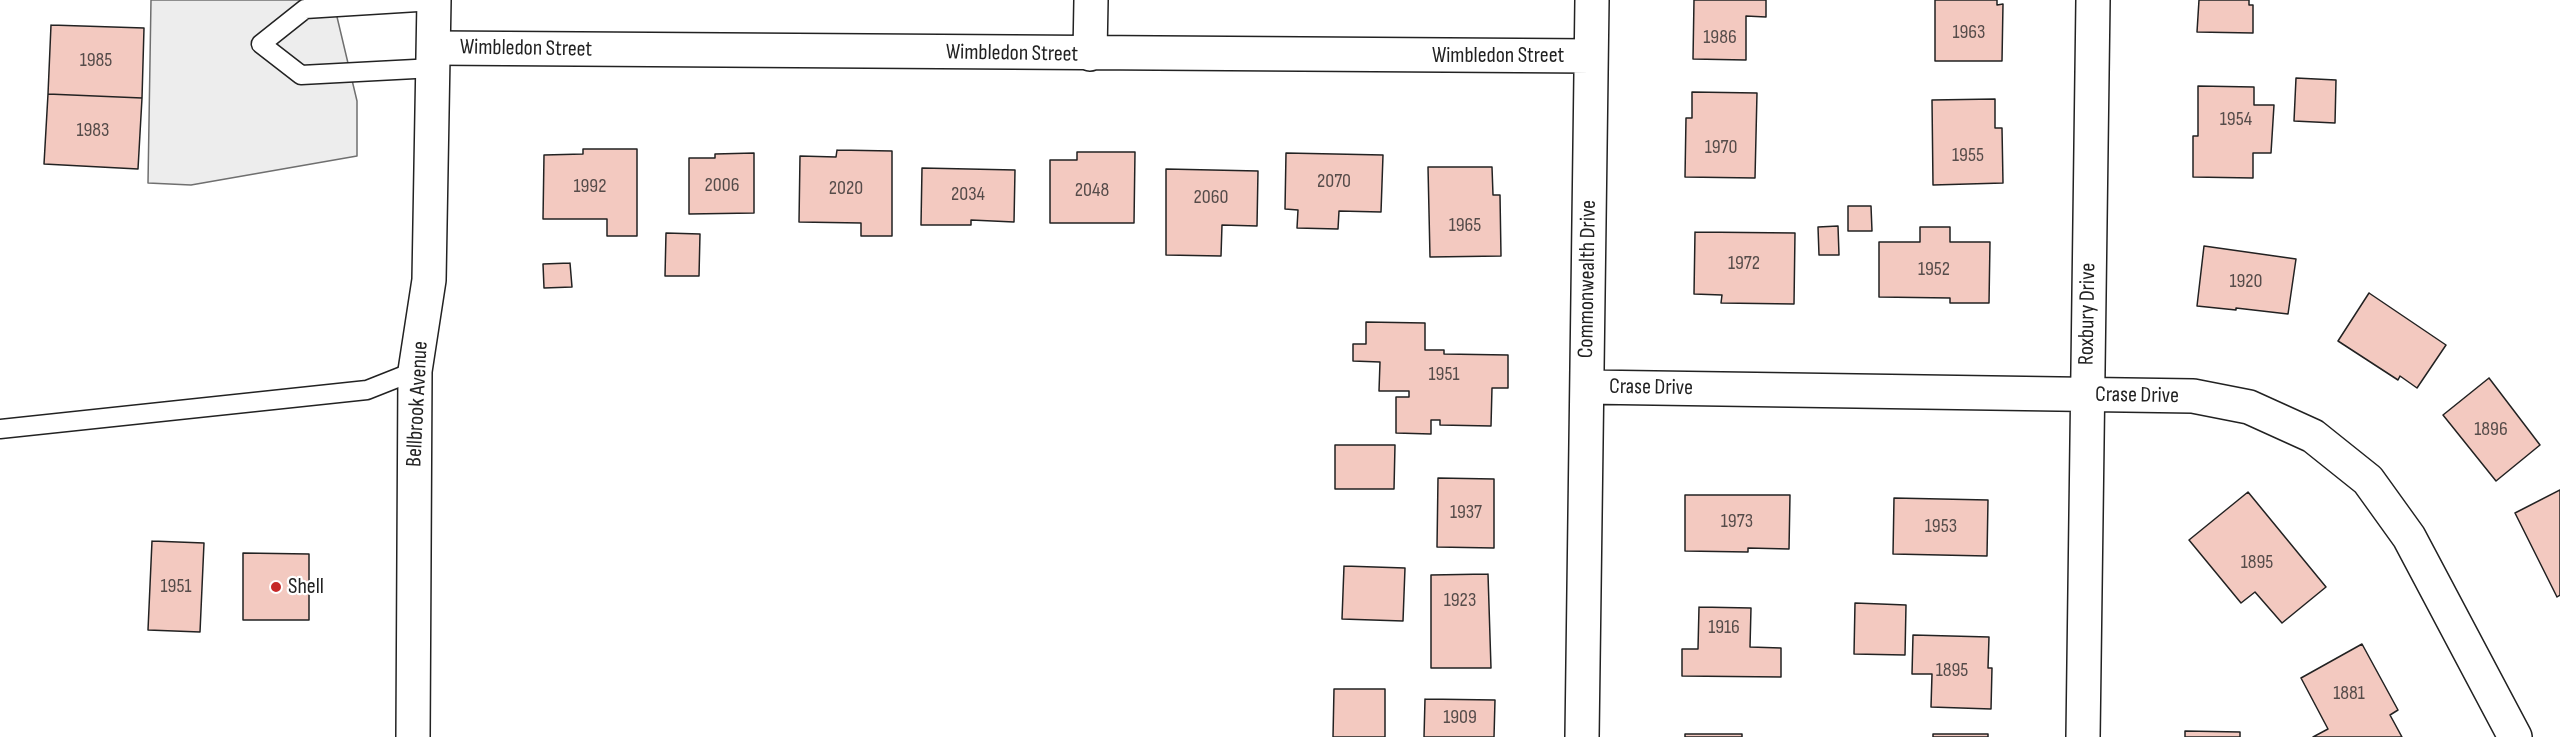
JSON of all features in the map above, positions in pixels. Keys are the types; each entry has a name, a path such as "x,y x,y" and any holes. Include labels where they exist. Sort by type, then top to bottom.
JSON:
{"street":[{"name":"Bellbrook Avenue","path":"413,737 415,370 429,280 434,0"},
{"path":"1090,54 1091,0"},
{"name":"Commonwealth Drive","path":"1582,737 1592,0"},
{"name":"Roxbury Drive","path":"2083,737 2093,0"},
{"name":"Wimbledon Street","path":"434,58 1090,54 1591,56"},
{"name":"Crase Drive","path":"1587,387 2193,396 2249,407 2313,436 2368,480 2409,537 2515,737"}],"lane":[{"path":"434,0 305,9 261,44 301,75 434,58"},
{"path":"0,429 367,390 415,370"}],"shaded area":[{"path":"151,0 333,0 357,101 357,156 191,185 148,183"}],"building":[{"path":"1694,0 1766,0 1766,17 1746,16 1746,60 1693,59"},
{"path":"1935,0 1997,0 1997,5 2003,4 2002,61 1935,61"},
{"path":"2199,0 2249,0 2249,5 2253,5 2253,33 2197,32"},
{"path":"51,25 144,28 142,98 48,94"},
{"path":"2296,78 2336,80 2335,123 2294,121"},
{"path":"2198,86 2254,87 2254,105 2274,105 2271,153 2253,153 2253,178 2193,177 2193,136 2198,136"},
{"path":"1692,92 1757,93 1755,178 1685,177 1686,118 1692,118"},
{"path":"48,94 142,98 138,169 44,164"},
{"path":"1995,99 1995,128 2002,128 2003,183 1933,185 1932,100"},
{"path":"583,149 637,149 637,236 607,236 607,219 543,219 544,155 583,154"},
{"path":"837,150 892,151 892,236 861,236 861,223 799,222 800,156 836,157"},
{"path":"1077,152 1135,152 1134,223 1050,223 1050,160 1077,160"},
{"path":"754,153 754,213 689,214 689,158 715,158 715,154"},
{"path":"1286,153 1383,155 1381,212 1339,211 1338,229 1297,228 1298,210 1285,209"},
{"path":"1428,167 1492,167 1493,195 1500,195 1501,256 1430,257"},
{"path":"922,168 1015,170 1014,222 971,220 971,225 921,225"},
{"path":"1166,169 1258,171 1257,226 1222,225 1221,256 1166,255"},
{"path":"1848,206 1871,206 1872,231 1848,231"},
{"path":"1838,226 1839,255 1819,255 1818,227"},
{"path":"1920,227 1950,227 1950,242 1990,242 1989,303 1950,303 1950,298 1879,297 1879,242 1920,242"},
{"path":"1695,232 1795,233 1794,304 1721,303 1722,295 1694,294"},
{"path":"666,233 700,234 699,276 665,276"},
{"path":"2204,246 2296,259 2288,314 2197,306"},
{"path":"570,263 572,287 544,288 543,264"},
{"path":"2369,293 2446,345 2417,388 2400,376 2398,380 2338,341"},
{"path":"1366,322 1425,323 1425,350 1444,350 1444,354 1508,355 1508,388 1492,388 1491,426 1440,425 1440,420 1431,420 1431,434 1396,433 1396,397 1409,397 1409,391 1379,391 1380,362 1353,361 1353,344 1366,344"},
{"path":"2489,378 2540,445 2496,481 2443,415"},
{"path":"1335,445 1395,445 1394,489 1335,489"},
{"path":"1438,478 1494,479 1494,548 1437,547"},
{"path":"2560,490 2560,595 2557,597 2515,513"},
{"path":"2248,492 2326,587 2282,623 2255,592 2241,603 2189,540"},
{"path":"1685,495 1790,495 1789,549 1748,548 1748,552 1685,551"},
{"path":"1894,498 1988,500 1987,556 1893,554"},
{"path":"152,541 204,543 200,632 148,630"},
{"name":"Shell","path":"243,553 309,554 309,620 243,620"},
{"path":"1344,566 1405,568 1403,621 1342,619"},
{"path":"1488,574 1491,668 1431,668 1431,575"},
{"path":"1855,603 1906,605 1905,655 1854,654"},
{"path":"1699,607 1751,608 1750,647 1781,648 1781,677 1682,676 1682,649 1698,649"},
{"path":"1913,635 1989,637 1988,668 1992,668 1991,709 1931,707 1932,674 1912,674"},
{"path":"2362,644 2398,710 2390,715 2402,737 2313,737 2328,729 2301,678"},
{"path":"1334,689 1385,689 1385,737 1333,737"},
{"path":"1425,699 1495,700 1494,737 1424,737"},
{"path":"2185,731 2240,732 2240,737 2185,737"},
{"path":"1685,734 1742,734 1742,737 1685,737"},
{"path":"1933,734 1988,734 1988,737 1933,737"}],"place":[{"name":"Shell","path":"276,587"}]}
